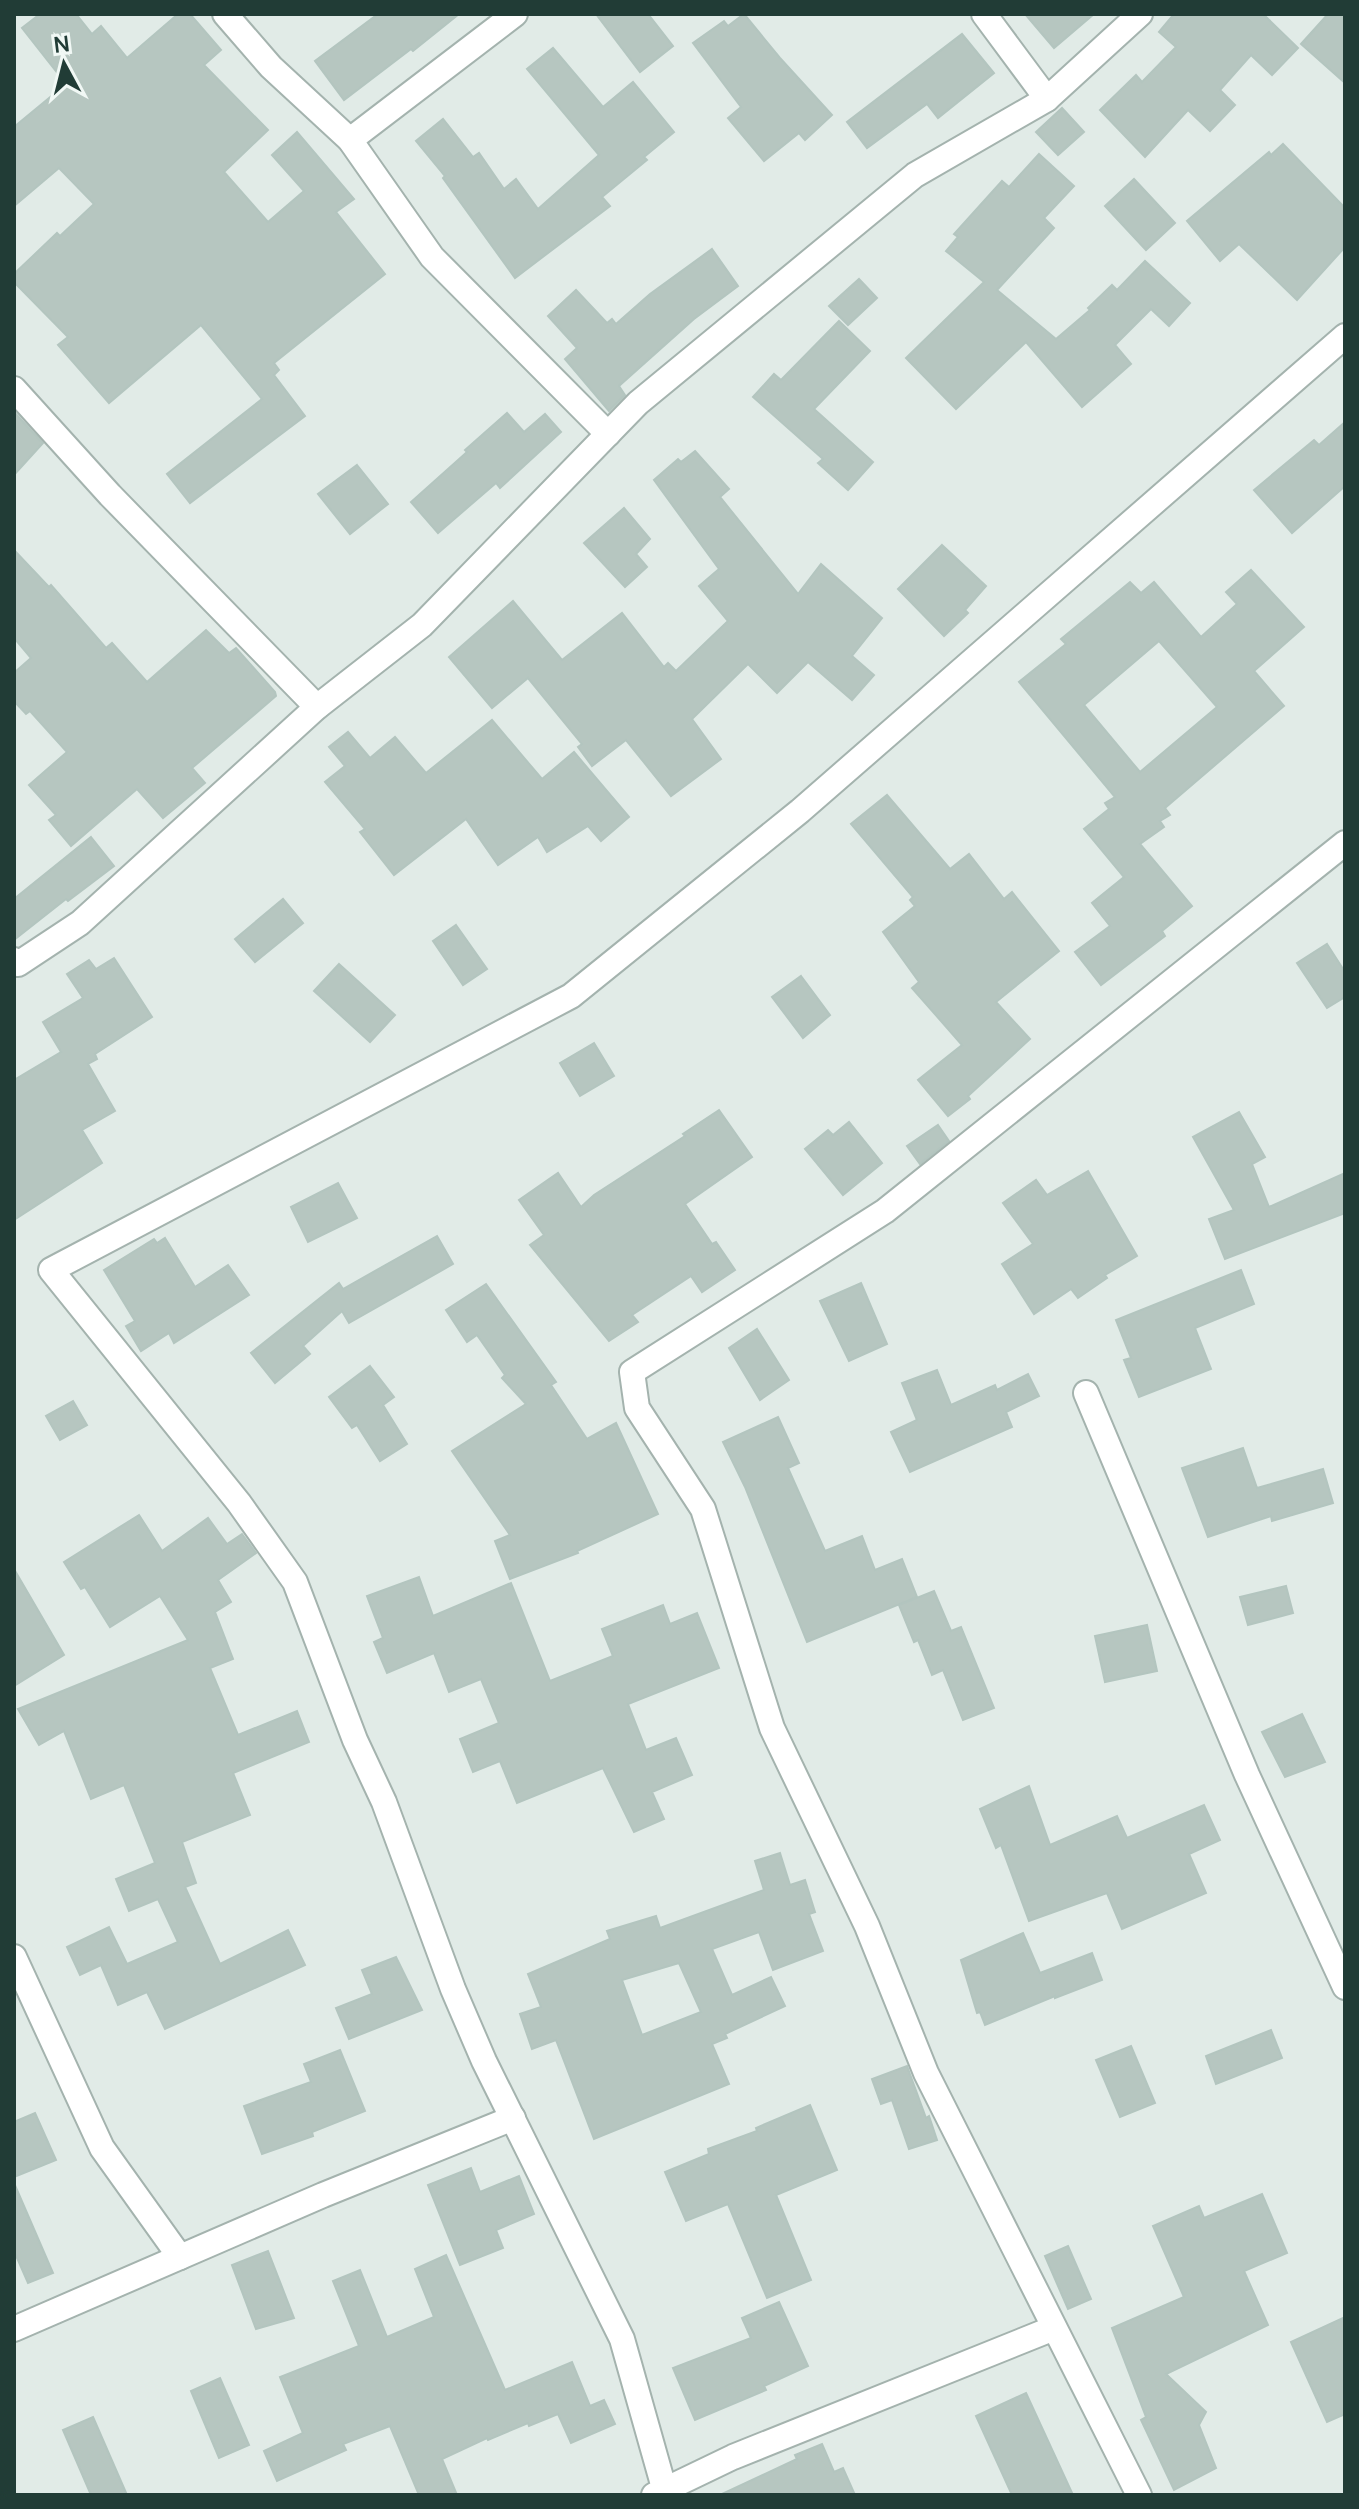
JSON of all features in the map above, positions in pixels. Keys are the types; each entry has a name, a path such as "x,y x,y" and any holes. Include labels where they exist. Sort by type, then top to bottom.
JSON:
{"street":[{"path":"225,14 271,67 350,140 432,257 608,434"},
{"path":"350,140 515,14"},
{"path":"984,14 1047,99"},
{"path":"14,960 18,964 80,923 317,707 422,625 638,403 915,175 1047,99 1140,14"},
{"path":"1054,2328 733,2457 661,2494 622,2339 484,2061 453,1989 384,1802 355,1740 295,1582 239,1503 51,1270 571,996 800,811 1345,336"},
{"path":"14,389 110,495 317,707"},
{"path":"1139,2495 926,2073 867,1926 772,1728 703,1509 637,1408 632,1372 885,1211 1345,843"},
{"path":"1086,1393 1247,1775 1345,1987"},
{"path":"14,1957 102,2148 180,2257"},
{"path":"14,2329 513,2118"}],"building":[{"path":"40,14 76,14 92,34 101,26 127,58 178,14 190,14 221,50 204,65 268,130 224,172 268,222 304,191 272,155 297,132 354,199 336,212 385,274 274,363 279,370 274,375 305,416 190,503 167,474 262,399 201,325 109,403 58,345 68,337 14,282 14,274 57,233 60,236 94,204 59,168 14,206 14,127 66,84 22,28"},
{"path":"378,14 459,14 344,100 315,61"},
{"path":"596,14 648,14 673,46 640,72"},
{"path":"744,14 832,115 805,140 799,133 764,161 728,118 741,107 693,43 724,21 728,26"},
{"path":"1025,14 1094,14 1054,48"},
{"path":"1174,14 1263,14 1298,48 1272,75 1251,55 1220,90 1235,105 1210,131 1188,110 1145,157 1100,110 1136,75 1142,82 1176,47 1159,32"},
{"path":"1328,14 1345,14 1345,83 1301,44"},
{"path":"962,34 994,73 938,118 927,104 867,148 847,122"},
{"path":"553,48 603,107 633,82 674,132 644,157 647,160 602,197 610,206 515,278 443,178 445,176 416,141 443,119 473,157 479,153 504,189 516,179 538,209 599,155 527,69"},
{"path":"1062,108 1084,132 1058,155 1036,132"},
{"path":"1283,144 1345,208 1345,247 1297,300 1239,244 1220,261 1187,221 1269,152 1271,155"},
{"path":"1039,154 1074,186 1044,218 1054,228 997,290 1056,339 1090,310 1088,308 1112,285 1117,290 1145,261 1190,303 1169,326 1151,309 1115,345 1131,364 1082,407 1026,342 956,409 906,358 984,282 946,251 958,237 954,234 1002,181 1009,187"},
{"path":"1134,179 1175,223 1146,250 1105,206"},
{"path":"712,249 738,286 694,319 619,386 625,395 609,411 565,359 577,348 548,316 576,290 607,323 612,319 616,324 650,294"},
{"path":"859,279 877,298 848,325 829,306"},
{"path":"839,321 870,351 814,409 873,462 848,490 818,463 823,459 753,397 774,374 781,380"},
{"path":"14,412 43,443 14,475"},
{"path":"507,413 524,432 545,414 561,432 500,488 496,483 438,533 411,502"},
{"path":"1345,422 1345,486 1292,533 1254,490 1314,440 1319,445"},
{"path":"695,451 729,489 720,497 798,594 821,564 882,618 852,656 874,675 852,700 808,662 777,693 748,664 692,719 721,759 671,796 626,740 592,766 578,747 582,744 528,678 492,708 449,657 513,601 562,660 622,613 664,667 668,663 676,671 728,621 699,586 719,569 654,480 678,459 681,462"},
{"path":"357,465 388,504 350,534 318,494"},
{"path":"624,508 650,539 636,554 647,567 625,587 584,543"},
{"path":"942,545 986,586 965,610 968,613 944,636 898,589"},
{"path":"14,550 49,587 51,585 106,648 112,643 147,682 206,630 229,653 236,648 275,692 276,696 192,768 205,783 163,818 137,789 71,846 49,820 56,815 29,785 67,752 30,711 26,714 14,701 14,673 31,658 14,638"},
{"path":"1251,570 1304,627 1254,671 1284,706 1165,808 1170,815 1160,821 1164,827 1140,844 1192,906 1162,931 1165,936 1101,985 1075,952 1110,926 1092,903 1124,877 1084,829 1109,809 1105,803 1115,797 1019,682 1066,644 1061,639 1130,582 1141,593 1154,582 1201,637 1237,604 1226,592","holes":["1159,641 1217,707 1140,772 1084,705"]},
{"path":"492,720 542,779 574,752 629,817 601,841 588,826 547,852 538,837 498,865 466,819 394,875 360,832 365,829 325,782 345,766 329,747 348,732 370,758 395,737 426,773"},
{"path":"887,795 950,869 969,854 1004,899 1012,892 1059,951 996,1002 1030,1039 968,1096 970,1099 948,1116 918,1080 962,1045 912,988 919,982 883,932 915,906 910,900 913,897 851,824"},
{"path":"91,837 114,866 14,940 14,899"},
{"path":"283,899 303,923 255,962 235,939"},
{"path":"456,925 487,969 463,985 433,941"},
{"path":"1327,944 1345,972 1345,997 1327,1008 1297,963"},
{"path":"114,958 152,1017 95,1054 97,1059 88,1064 115,1111 82,1130 102,1163 14,1220 14,1080 61,1052 43,1022 83,998 67,974 89,960 96,969"},
{"path":"339,964 395,1015 370,1042 314,991"},
{"path":"801,976 830,1015 803,1038 772,997"},
{"path":"594,1043 614,1076 580,1096 560,1063"},
{"path":"719,1110 752,1157 685,1204 712,1244 716,1242 735,1270 702,1292 691,1276 632,1315 638,1322 609,1341 530,1245 544,1235 519,1200 558,1173 581,1207"},
{"path":"1239,1112 1265,1157 1252,1164 1269,1207 1345,1173 1345,1213 1225,1259 1209,1219 1234,1210 1193,1137"},
{"path":"849,1122 882,1163 843,1195 805,1149 828,1130 833,1135"},
{"path":"938,1125 949,1141 920,1164 907,1146"},
{"path":"1088,1171 1137,1256 1105,1275 1107,1278 1078,1298 1071,1289 1034,1314 1002,1264 1033,1244 1003,1203 1036,1180 1047,1195"},
{"path":"338,1183 357,1218 308,1242 291,1207"},
{"path":"437,1236 453,1264 349,1323 342,1311 303,1346 310,1354 275,1383 251,1353 339,1283 343,1289"},
{"path":"165,1238 195,1287 228,1265 249,1295 174,1343 169,1333 141,1351 126,1326 135,1321 104,1270 154,1239 157,1243"},
{"path":"1241,1270 1254,1304 1195,1328 1211,1369 1139,1397 1124,1360 1131,1358 1116,1320"},
{"path":"861,1283 887,1344 849,1361 820,1301"},
{"path":"486,1284 556,1382 551,1385 587,1439 616,1423 658,1514 578,1553 510,1579 495,1541 510,1535 452,1451 526,1404 502,1378 505,1375 477,1335 467,1342 446,1310"},
{"path":"757,1329 789,1380 760,1400 729,1348"},
{"path":"370,1366 394,1397 383,1405 407,1444 380,1461 357,1425 352,1428 329,1397"},
{"path":"937,1370 951,1405 995,1385 997,1390 1028,1374 1039,1396 1006,1412 1012,1427 910,1472 891,1432 917,1420 902,1383"},
{"path":"73,1401 87,1425 60,1440 46,1416"},
{"path":"778,1417 799,1463 788,1468 825,1551 862,1536 875,1570 902,1559 917,1597 807,1642 745,1487 723,1442"},
{"path":"1243,1448 1257,1488 1323,1469 1333,1503 1272,1521 1271,1516 1208,1537 1182,1468"},
{"path":"139,1515 162,1551 208,1518 227,1544 242,1534 256,1553 218,1580 231,1602 215,1612 233,1659 210,1668 238,1735 297,1711 309,1742 233,1773 250,1815 182,1842 196,1883 185,1887 220,1964 288,1930 305,1965 165,2029 147,1992 118,2005 101,1965 80,1975 67,1947 109,1927 127,1964 178,1942 158,1899 129,1911 116,1879 155,1863 124,1785 91,1799 64,1731 39,1745 18,1709 188,1640 160,1596 110,1627 85,1587 81,1589 64,1562"},
{"path":"14,1569 64,1655 14,1686"},
{"path":"419,1577 433,1616 511,1583 550,1681 613,1656 602,1629 663,1605 670,1624 697,1613 719,1668 628,1704 646,1750 676,1738 692,1775 652,1792 664,1819 634,1832 603,1768 517,1803 500,1761 473,1772 460,1739 499,1723 481,1679 449,1692 434,1653 387,1673 374,1642 383,1638 367,1596"},
{"path":"1286,1586 1293,1613 1248,1625 1240,1597"},
{"path":"934,1591 951,1631 961,1627 994,1708 963,1720 943,1670 932,1675 899,1605"},
{"path":"1147,1625 1157,1671 1105,1682 1095,1636"},
{"path":"1302,1714 1325,1762 1285,1777 1262,1732"},
{"path":"1029,1786 1050,1845 1117,1816 1127,1838 1204,1805 1220,1840 1189,1854 1206,1893 1122,1929 1107,1893 1029,1921 1001,1845 996,1848 980,1809"},
{"path":"780,1853 790,1885 805,1880 815,1912 809,1914 823,1951 773,1970 759,1932 712,1949 732,1995 771,1977 785,2006 725,2034 727,2038 712,2044 729,2084 594,2139 556,2040 532,2049 520,2014 541,2007 528,1974 610,1939 607,1931 656,1916 660,1928 764,1890 755,1861","holes":["679,1963 701,2012 642,2035 622,1980"]},
{"path":"1023,1933 1040,1973 1092,1953 1102,1980 985,2025 980,2012 977,2013 961,1960"},
{"path":"396,1957 422,2010 349,2039 336,2008 372,1994 362,1970"},
{"path":"1271,2030 1282,2058 1216,2084 1206,2056"},
{"path":"1131,2046 1155,2103 1120,2117 1096,2060"},
{"path":"340,2050 365,2111 312,2132 313,2136 262,2154 244,2106 311,2082 304,2064"},
{"path":"907,2066 937,2140 909,2149 892,2100 881,2104 872,2079"},
{"path":"810,2105 837,2170 776,2195 811,2280 767,2298 728,2204 686,2221 665,2172 709,2154 708,2149 757,2131 756,2128"},
{"path":"35,2113 56,2160 14,2177 14,2122"},
{"path":"471,2168 480,2192 519,2176 534,2214 496,2230 503,2248 460,2265 428,2185"},
{"path":"14,2183 53,2273 28,2283 14,2251"},
{"path":"1262,2194 1287,2253 1244,2271 1268,2325 1166,2374 1206,2412 1199,2425 1216,2468 1174,2490 1141,2420 1146,2417 1112,2328 1184,2297 1153,2226 1199,2206 1204,2218"},
{"path":"1068,2246 1091,2299 1068,2309 1045,2256"},
{"path":"268,2251 294,2318 256,2329 232,2265"},
{"path":"446,2255 505,2390 572,2362 590,2406 604,2400 615,2424 571,2443 558,2414 487,2438 442,2459 457,2495 419,2495 390,2426 343,2444 346,2450 277,2481 264,2451 303,2433 280,2377 359,2346 333,2281 360,2270 387,2337 434,2317 415,2269"},
{"path":"779,2302 808,2366 764,2386 766,2390 695,2420 673,2368 751,2338 742,2318"},
{"path":"1345,2317 1345,2414 1327,2422 1291,2342"},
{"path":"220,2378 249,2445 219,2458 191,2391"},
{"path":"1026,2393 1073,2495 1012,2495 976,2416"},
{"path":"93,2417 127,2495 91,2495 63,2430"},
{"path":"822,2444 834,2472 843,2468 855,2495 720,2495 797,2459 795,2455"}]}
